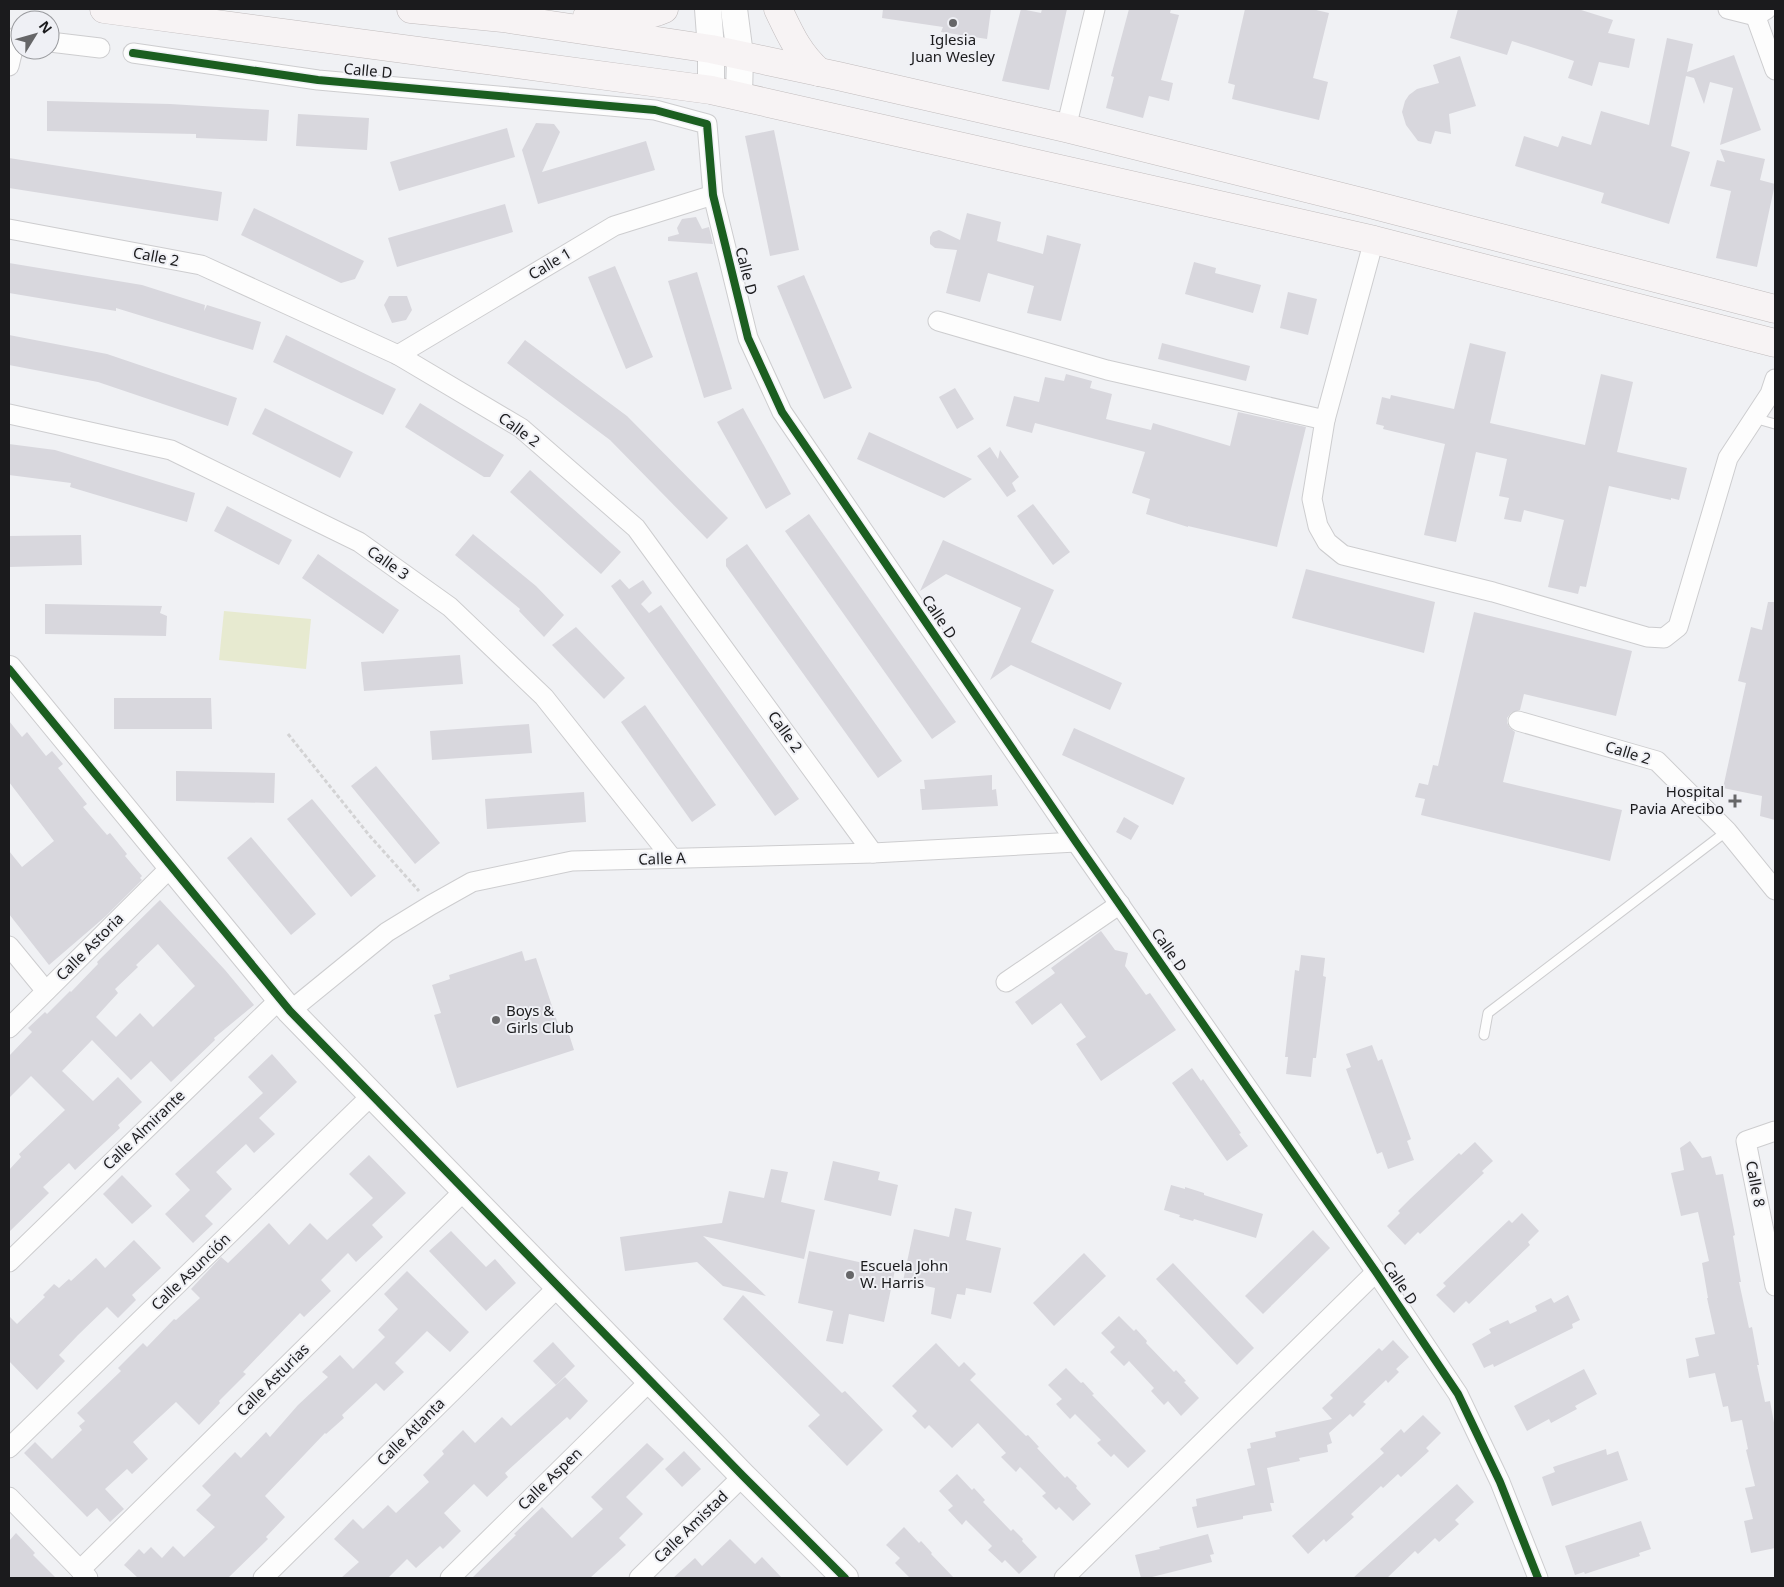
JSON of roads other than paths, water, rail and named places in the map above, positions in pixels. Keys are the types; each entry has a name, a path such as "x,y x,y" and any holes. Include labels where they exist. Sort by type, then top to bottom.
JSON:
{"main road":[{"path":"104,9 711,90 1374,240 1775,343"},
{"path":"411,9 503,18 712,49 819,72 1066,128 1366,202 1775,309"},
{"path":"503,18 636,17 656,13 664,9"},
{"path":"778,9 790,35 805,59 819,72"}],"street":[{"path":"708,9 712,49 711,90"},
{"path":"734,9 740,55 738,96"},
{"path":"1066,128 1095,9"},
{"path":"1728,9 1759,11 1775,70"},
{"path":"60,43 100,48"},
{"name":"Calle D","path":"133,53 318,80 655,110 707,124 713,195 748,338 782,412 1076,842 1376,1272 1458,1394 1500,1482 1538,1578"},
{"name":"Calle 1","path":"398,355 614,226 713,195"},
{"name":"Calle 2","path":"9,229 201,265 398,355 520,428 636,528 873,853"},
{"path":"1374,240 1325,420 1312,499 1318,526 1327,542 1343,555 1493,592 1647,638 1664,638 1678,626 1728,458 1770,394 1775,379"},
{"path":"938,321 1106,370 1325,420"},
{"name":"Calle 3","path":"9,414 171,450 359,542 450,607 544,697 672,858"},
{"path":"9,669 285,1005 560,1286 839,1576"},
{"name":"Calle 2","path":"1518,721 1657,761 1727,831 1775,890"},
{"name":"Calle A","path":"285,1005 387,932 472,882 572,861 873,853 1076,842"},
{"name":"Calle Astoria","path":"9,1028 171,866"},
{"path":"1006,982 1120,904"},
{"path":"9,946 46,991"},
{"name":"Calle Almirante","path":"9,1262 285,1005"},
{"name":"Calle Asunción","path":"9,1448 372,1095"},
{"name":"Calle 8","path":"1775,1131 1746,1140 1775,1286"},
{"name":"Calle Asturias","path":"84,1574 466,1190"},
{"path":"1064,1578 1376,1272"},
{"name":"Calle Atlanta","path":"263,1578 560,1286"},
{"name":"Calle Aspen","path":"450,1578 651,1380"},
{"name":"Calle Amistad","path":"639,1578 743,1476"},
{"path":"9,1497 84,1574"}],"lane":[{"path":"1754,418 1775,424"},
{"path":"1484,1035 1488,1013 1727,831"}],"place":[{"name":"Iglesia Juan Wesley","path":"953,23"},
{"name":"Hospital Pavia Arecibo","path":"1735,801"},
{"name":"Boys & Girls Club","path":"496,1020"},
{"name":"Escuela John W. Harris","path":"850,1275"}]}
